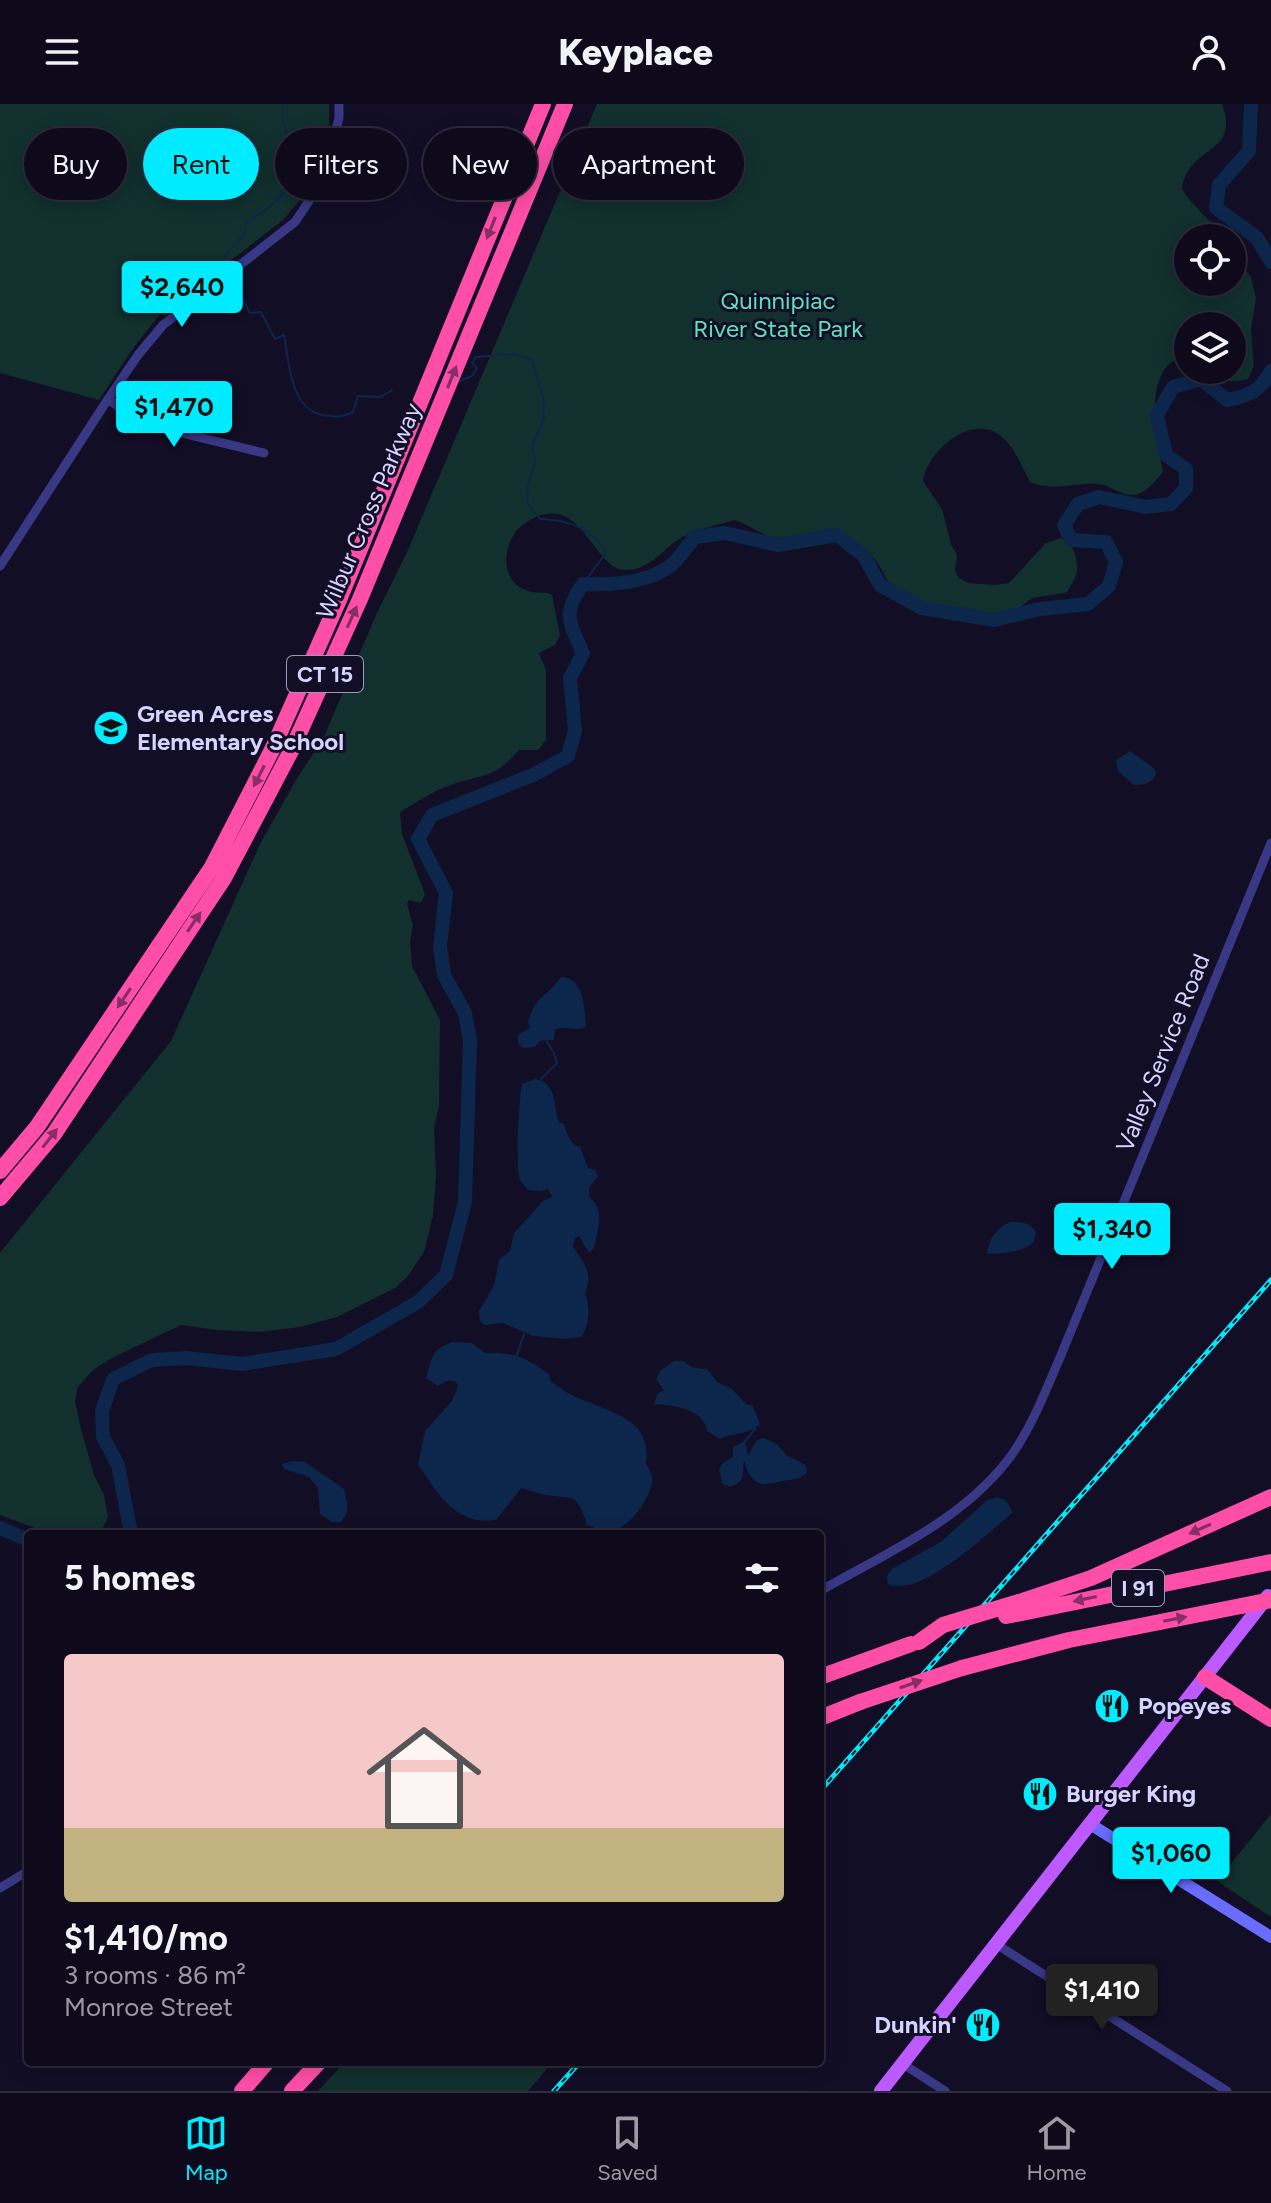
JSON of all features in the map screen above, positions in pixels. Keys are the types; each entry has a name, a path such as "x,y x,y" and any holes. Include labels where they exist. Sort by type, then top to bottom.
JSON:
{"highway":[{"name":"Wilbur Cross Parkway","path":"0,1171 37,1127 212,867 266,763 339,600 543,104"},
{"name":"Wilbur Cross Parkway","path":"0,1198 54,1134 224,878 292,749 360,599 565,104"},
{"path":"915,1643 943,1625 1091,1578 1271,1497"},
{"name":"I 91","path":"824,1676 915,1643 1006,1616 1271,1562"},
{"name":"I 91","path":"824,1716 962,1668 1069,1640 1271,1600"},
{"path":"1208,1673 1271,1706"},
{"path":"1208,1673 1271,1719"},
{"path":"242,2091 264,2066"},
{"path":"292,2091 315,2066"}],"main road":[{"path":"881,2091 1271,1593"}],"street":[{"path":"0,566 138,355 172,316 295,222 317,189 327,165 339,118 339,104"},
{"path":"108,399 134,418 161,429 264,453"},
{"name":"Valley Service Road","path":"824,1589 925,1531 962,1506 998,1472 1028,1429 1271,843"},
{"path":"1090,1824 1271,1937"},
{"path":"0,1888 24,1873"},
{"path":"996,1944 1227,2091"},
{"path":"903,2064 945,2091"}],"green space":[{"path":"0,104 329,104 328,128 275,128 275,200 299,200 294,207 283,220 157,318 99,400 0,373"},
{"name":"Quinnipiac River State Park","path":"597,104 1222,104 1225,133 1193,164 1182,189 1213,224 1174,224 1174,296 1246,296 1246,270 1256,298 1251,329 1254,366 1248,379 1246,312 1174,312 1174,361 1164,370 1156,397 1156,429 1163,472 1147,489 1134,495 1098,484 1056,486 1030,482 1008,444 987,429 975,429 951,440 941,448 926,470 923,481 942,509 957,555 955,571 959,578 968,583 1009,583 1046,543 1061,538 1070,542 1077,568 1066,593 1032,598 1009,616 902,598 892,588 878,563 854,543 830,537 787,541 734,520 687,535 642,567 624,570 613,566 575,523 563,516 549,514 532,519 519,528 508,547 506,563 510,577 520,588 552,595 560,635 555,645 539,653 546,670 546,740 538,750 519,750 495,771 445,787 400,812 402,834 425,894 421,903 409,900 407,904 413,925 410,942 412,966 440,1020 439,1106 434,1128 436,1177 433,1216 424,1252 408,1276 395,1288 337,1317 300,1327 260,1332 181,1325 110,1359 93,1370 78,1387 75,1401 94,1475 104,1495 108,1517 102,1530 40,1530 0,1515 0,1253 171,1041 261,842 323,739 376,615 408,550 556,200 744,200 744,128 587,128"},
{"path":"1271,1814 1271,1917 1217,1881"},
{"path":"341,2066 550,2066 528,2091 318,2091"}],"water":[{"path":"1130,751 1155,769 1155,777 1144,784 1134,785 1118,771 1116,760"},
{"path":"561,977 569,978 579,988 586,1027 555,1030 554,1040 540,1041 535,1047 523,1048 518,1044 518,1035 530,1028 528,1022 535,1006"},
{"path":"535,1079 551,1090 559,1122 564,1124 572,1141 580,1147 588,1168 595,1170 598,1176 589,1188 590,1198 599,1215 594,1248 589,1253 579,1236 575,1238 573,1246 586,1268 588,1280 585,1293 588,1321 581,1337 533,1336 503,1323 485,1325 480,1321 479,1311 494,1286 499,1260 510,1251 514,1233 543,1201 552,1197 548,1189 528,1190 520,1181 518,1133 522,1084"},
{"path":"1010,1222 1031,1226 1036,1232 1033,1242 1015,1251 987,1254 994,1235"},
{"path":"452,1342 472,1343 485,1353 504,1353 526,1360 549,1374 550,1381 566,1392 619,1415 637,1428 643,1437 652,1482 632,1519 619,1529 600,1530 587,1525 578,1502 521,1488 496,1520 469,1518 450,1506 418,1465 425,1431 452,1401 458,1387 456,1382 448,1380 438,1386 426,1378 436,1352"},
{"path":"674,1361 708,1370 717,1382 732,1389 746,1404 753,1406 760,1424 751,1430 720,1439 707,1431 705,1423 693,1413 654,1404 658,1393 664,1390 656,1379 661,1370"},
{"path":"764,1438 777,1444 786,1455 806,1465 807,1473 795,1479 762,1484 750,1476 744,1461 743,1477 739,1482 730,1487 722,1483 719,1469 733,1457 733,1447 745,1441 748,1455 757,1440"},
{"path":"305,1462 344,1489 347,1510 341,1522 332,1522 320,1514 318,1488 309,1477 284,1469 282,1464"},
{"path":"997,1497 1007,1502 1012,1513 971,1548 918,1582 902,1586 888,1584 887,1576 892,1569 942,1541 986,1501"}],"waterway":[{"path":"225,262 225,255 245,234 245,224 279,198 294,176 305,171 285,127 283,104"},
{"path":"1251,104 1249,151 1219,185 1216,208 1257,238 1271,262"},
{"path":"235,283 250,313 261,312 275,339 284,335 297,394 312,411 331,416 345,415 353,412 358,396 381,397 392,390"},
{"path":"460,381 472,376 477,368 472,363 476,357 514,354 532,360 543,397 544,418 532,446 535,461 527,488 528,504 540,519 578,527 601,544 606,553 583,584"},
{"path":"130,1530 118,1465 103,1437 102,1411 113,1379 152,1360 186,1358 242,1364 336,1349 418,1302 446,1275 465,1202 470,1041 465,1013 444,975 440,947 446,893 418,839 432,815 533,775 568,756 575,731 570,678 583,653 571,625 570,610 583,584 617,583 661,572 695,537 725,533 778,545 837,535 864,556 880,585 922,608 994,620 1040,609 1088,604 1109,586 1116,562 1106,542 1071,540 1064,525 1078,504 1099,497 1146,507 1171,504 1186,488 1186,469 1166,455 1157,415 1173,387 1201,379 1227,400 1253,392 1271,371"},
{"path":"541,1079 557,1063 547,1042"},
{"path":"517,1355 524,1334"},
{"path":"745,1441 756,1428"},
{"path":"0,1528 24,1538"}],"railway":[{"path":"824,1786 1271,1280"},
{"path":"554,2091 576,2066"}],"place":[{"name":"Green Acres Elementary School","path":"111,728"},
{"name":"Popeyes","path":"1112,1706"},
{"name":"Burger King","path":"1040,1794"},
{"name":"Dunkin'","path":"983,2025"}]}
